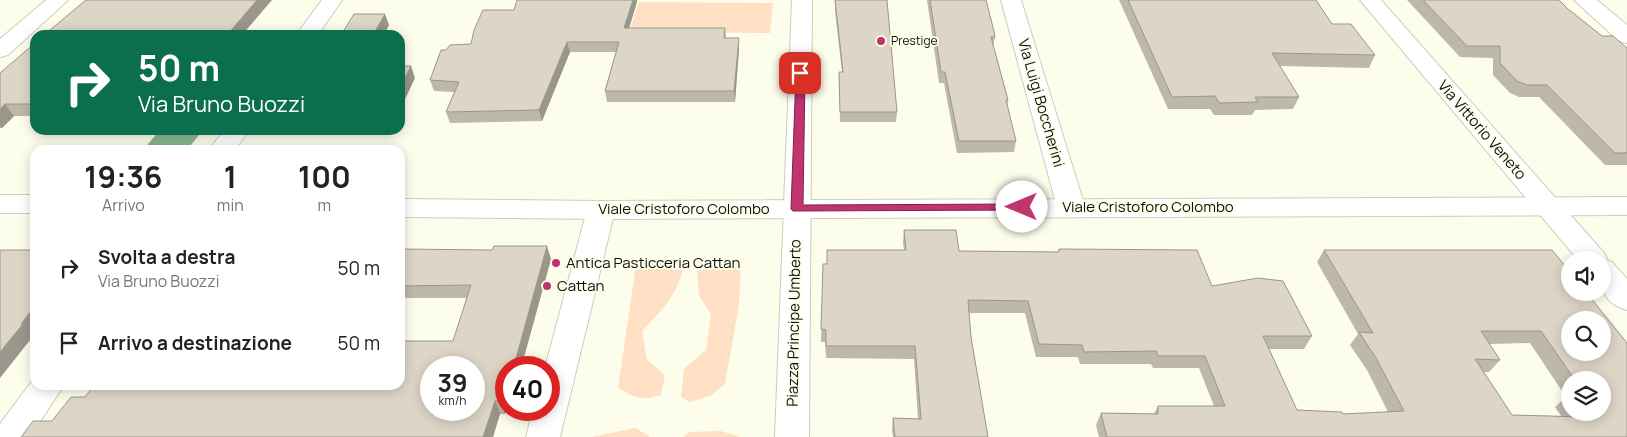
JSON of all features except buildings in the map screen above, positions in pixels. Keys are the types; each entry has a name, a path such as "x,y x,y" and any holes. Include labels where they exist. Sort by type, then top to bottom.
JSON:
{"street":[{"path":"0,50 58,0"},
{"path":"310,30 332,0"},
{"name":"Piazza Principe Umberto","path":"792,437 802,0"},
{"name":"Via Luigi Boccherini","path":"1010,0 1071,207"},
{"name":"Via Vittorio Veneto","path":"1370,0 1586,251"},
{"path":"1584,0 1627,36"},
{"path":"0,204 30,204"},
{"name":"Viale Cristoforo Colombo","path":"405,208 601,210 1627,206"},
{"path":"543,437 601,210"},
{"path":"1611,280 1627,298"},
{"path":"10,437 44,390"}],"shaded area":[{"path":"639,2 773,3 770,33 629,32"},
{"path":"156,135 199,135 191,145 147,145"},
{"path":"637,259 683,261 682,272 675,291 663,308 642,331 647,360 665,375 661,395 649,398 639,398 618,388"},
{"path":"741,266 739,305 725,384 710,396 690,402 681,397 684,369 706,350 711,314 699,296 697,270"},
{"path":"636,428 650,437 591,437"},
{"path":"721,431 740,437 684,437 689,432"}],"place":[{"name":"Prestige","path":"881,41"},
{"name":"Antica Pasticceria Cattan","path":"556,263"},
{"name":"Cattan","path":"547,286"}],"route":[{"path":"800,73 797,209 1022,207"}]}
